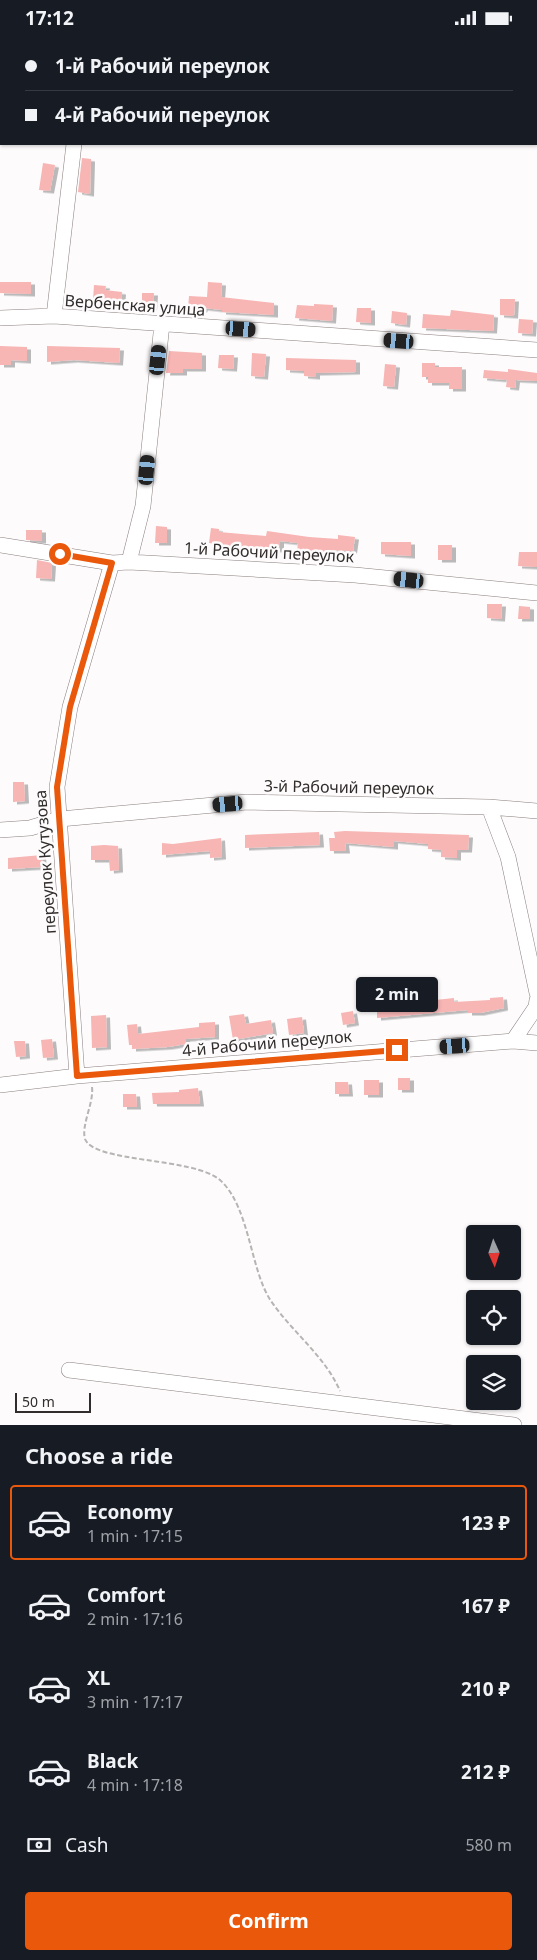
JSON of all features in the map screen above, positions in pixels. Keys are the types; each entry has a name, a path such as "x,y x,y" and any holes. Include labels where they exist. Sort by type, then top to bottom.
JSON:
{"street":[{"path":"54,317 74,145"},
{"name":"Вербенская улица","path":"0,318 54,317 537,350"},
{"path":"129,562 143,506 162,324"},
{"name":"1-й Рабочий переулок","path":"0,545 112,563 129,562 354,575 537,593"},
{"name":"переулок Кутузова","path":"83,1075 57,779 70,707 112,563"},
{"name":"3-й Рабочий переулок","path":"0,829 30,828 60,819 247,802 490,807 537,811"},
{"path":"490,807 508,857 537,993"},
{"path":"0,819 60,819"},
{"path":"512,1041 536,1007 537,1000"},
{"name":"4-й Рабочий переулок","path":"0,1085 83,1075 512,1041 537,1043"},
{"path":"69,1370 514,1425"}],"path":[{"path":"83,1075 93,1092 85,1129 85,1139 91,1146 104,1153 179,1164 219,1180 233,1199 245,1226 265,1288 272,1302 326,1369 337,1385 345,1404"}],"building":[{"path":"82,158 91,159 90,194 78,192"},
{"path":"43,163 55,165 50,191 39,190"},
{"path":"0,282 31,282 31,294 0,293"},
{"path":"208,282 222,283 221,297 274,303 274,315 222,312 222,310 204,308 203,310 188,309 189,296 207,297"},
{"path":"94,285 106,286 105,290 122,292 121,304 93,300"},
{"path":"142,293 154,293 153,308 142,307"},
{"path":"500,299 515,299 514,316 500,315"},
{"path":"314,304 333,305 332,321 295,318 297,305 314,306"},
{"path":"357,308 371,308 371,323 356,322"},
{"path":"451,310 494,315 493,331 422,328 423,314 450,316"},
{"path":"392,311 407,313 406,325 391,323"},
{"path":"519,319 533,320 532,334 518,333"},
{"path":"0,346 27,347 27,361 11,360 11,365 0,365"},
{"path":"47,346 120,348 119,363 74,360 47,362"},
{"path":"169,351 202,353 202,369 183,369 183,373 166,373"},
{"path":"252,353 266,354 264,377 251,376"},
{"path":"219,355 234,355 233,369 218,368"},
{"path":"286,358 356,360 356,372 316,373 316,377 304,376 304,371 286,370"},
{"path":"422,363 435,363 435,367 462,367 462,389 449,389 449,383 428,383 428,377 422,377"},
{"path":"385,364 396,365 394,387 383,386"},
{"path":"508,369 537,373 537,381 516,380 515,388 506,387 507,380 483,378 484,370 508,372"},
{"path":"156,526 167,527 167,543 155,543"},
{"path":"211,528 219,529 219,532 266,536 267,531 338,539 338,535 355,537 353,551 297,551 298,543 280,541 280,550 209,543"},
{"path":"26,530 42,530 42,541 26,540"},
{"path":"381,542 411,542 411,556 381,554"},
{"path":"438,545 452,545 452,560 438,560"},
{"path":"519,552 537,552 537,567 518,566"},
{"path":"37,560 52,563 51,579 36,578"},
{"path":"487,604 502,604 501,619 487,618"},
{"path":"519,606 530,607 530,619 518,619"},
{"path":"13,782 24,782 25,801 13,802"},
{"path":"319,832 320,845 245,848 245,835"},
{"path":"334,832 469,835 468,850 457,850 457,858 441,857 441,850 428,849 428,844 394,841 394,847 345,843 346,851 330,851 329,838 335,838"},
{"path":"221,838 222,857 210,858 210,851 162,855 162,843 173,844"},
{"path":"91,846 118,846 119,870 110,871 109,860 91,860"},
{"path":"42,855 43,867 8,869 8,858"},
{"path":"503,997 504,1008 480,1013 468,1013 468,1010 377,1018 377,1009 389,1008 389,1005 454,998 454,1002 490,1000 490,998"},
{"path":"353,1011 355,1023 343,1025 341,1013"},
{"path":"244,1014 246,1024 271,1020 273,1033 233,1040 229,1016"},
{"path":"106,1015 107,1047 92,1048 91,1016"},
{"path":"302,1017 304,1033 289,1035 287,1019"},
{"path":"215,1022 215,1037 186,1039 186,1044 168,1047 132,1049 132,1045 129,1045 127,1025 137,1024 138,1034 199,1027 199,1023"},
{"path":"52,1039 54,1057 43,1058 41,1040"},
{"path":"14,1041 25,1041 26,1056 16,1057"},
{"path":"398,1078 410,1078 410,1090 398,1090"},
{"path":"364,1080 379,1080 379,1095 364,1095"},
{"path":"335,1082 348,1082 349,1094 335,1094"},
{"path":"198,1088 200,1104 153,1104 152,1093 179,1092 179,1090"},
{"path":"123,1094 136,1094 137,1107 123,1107"}],"route":[{"path":"60,554 112,563 70,707 58,769 57,787 77,1076 397,1050"}]}
